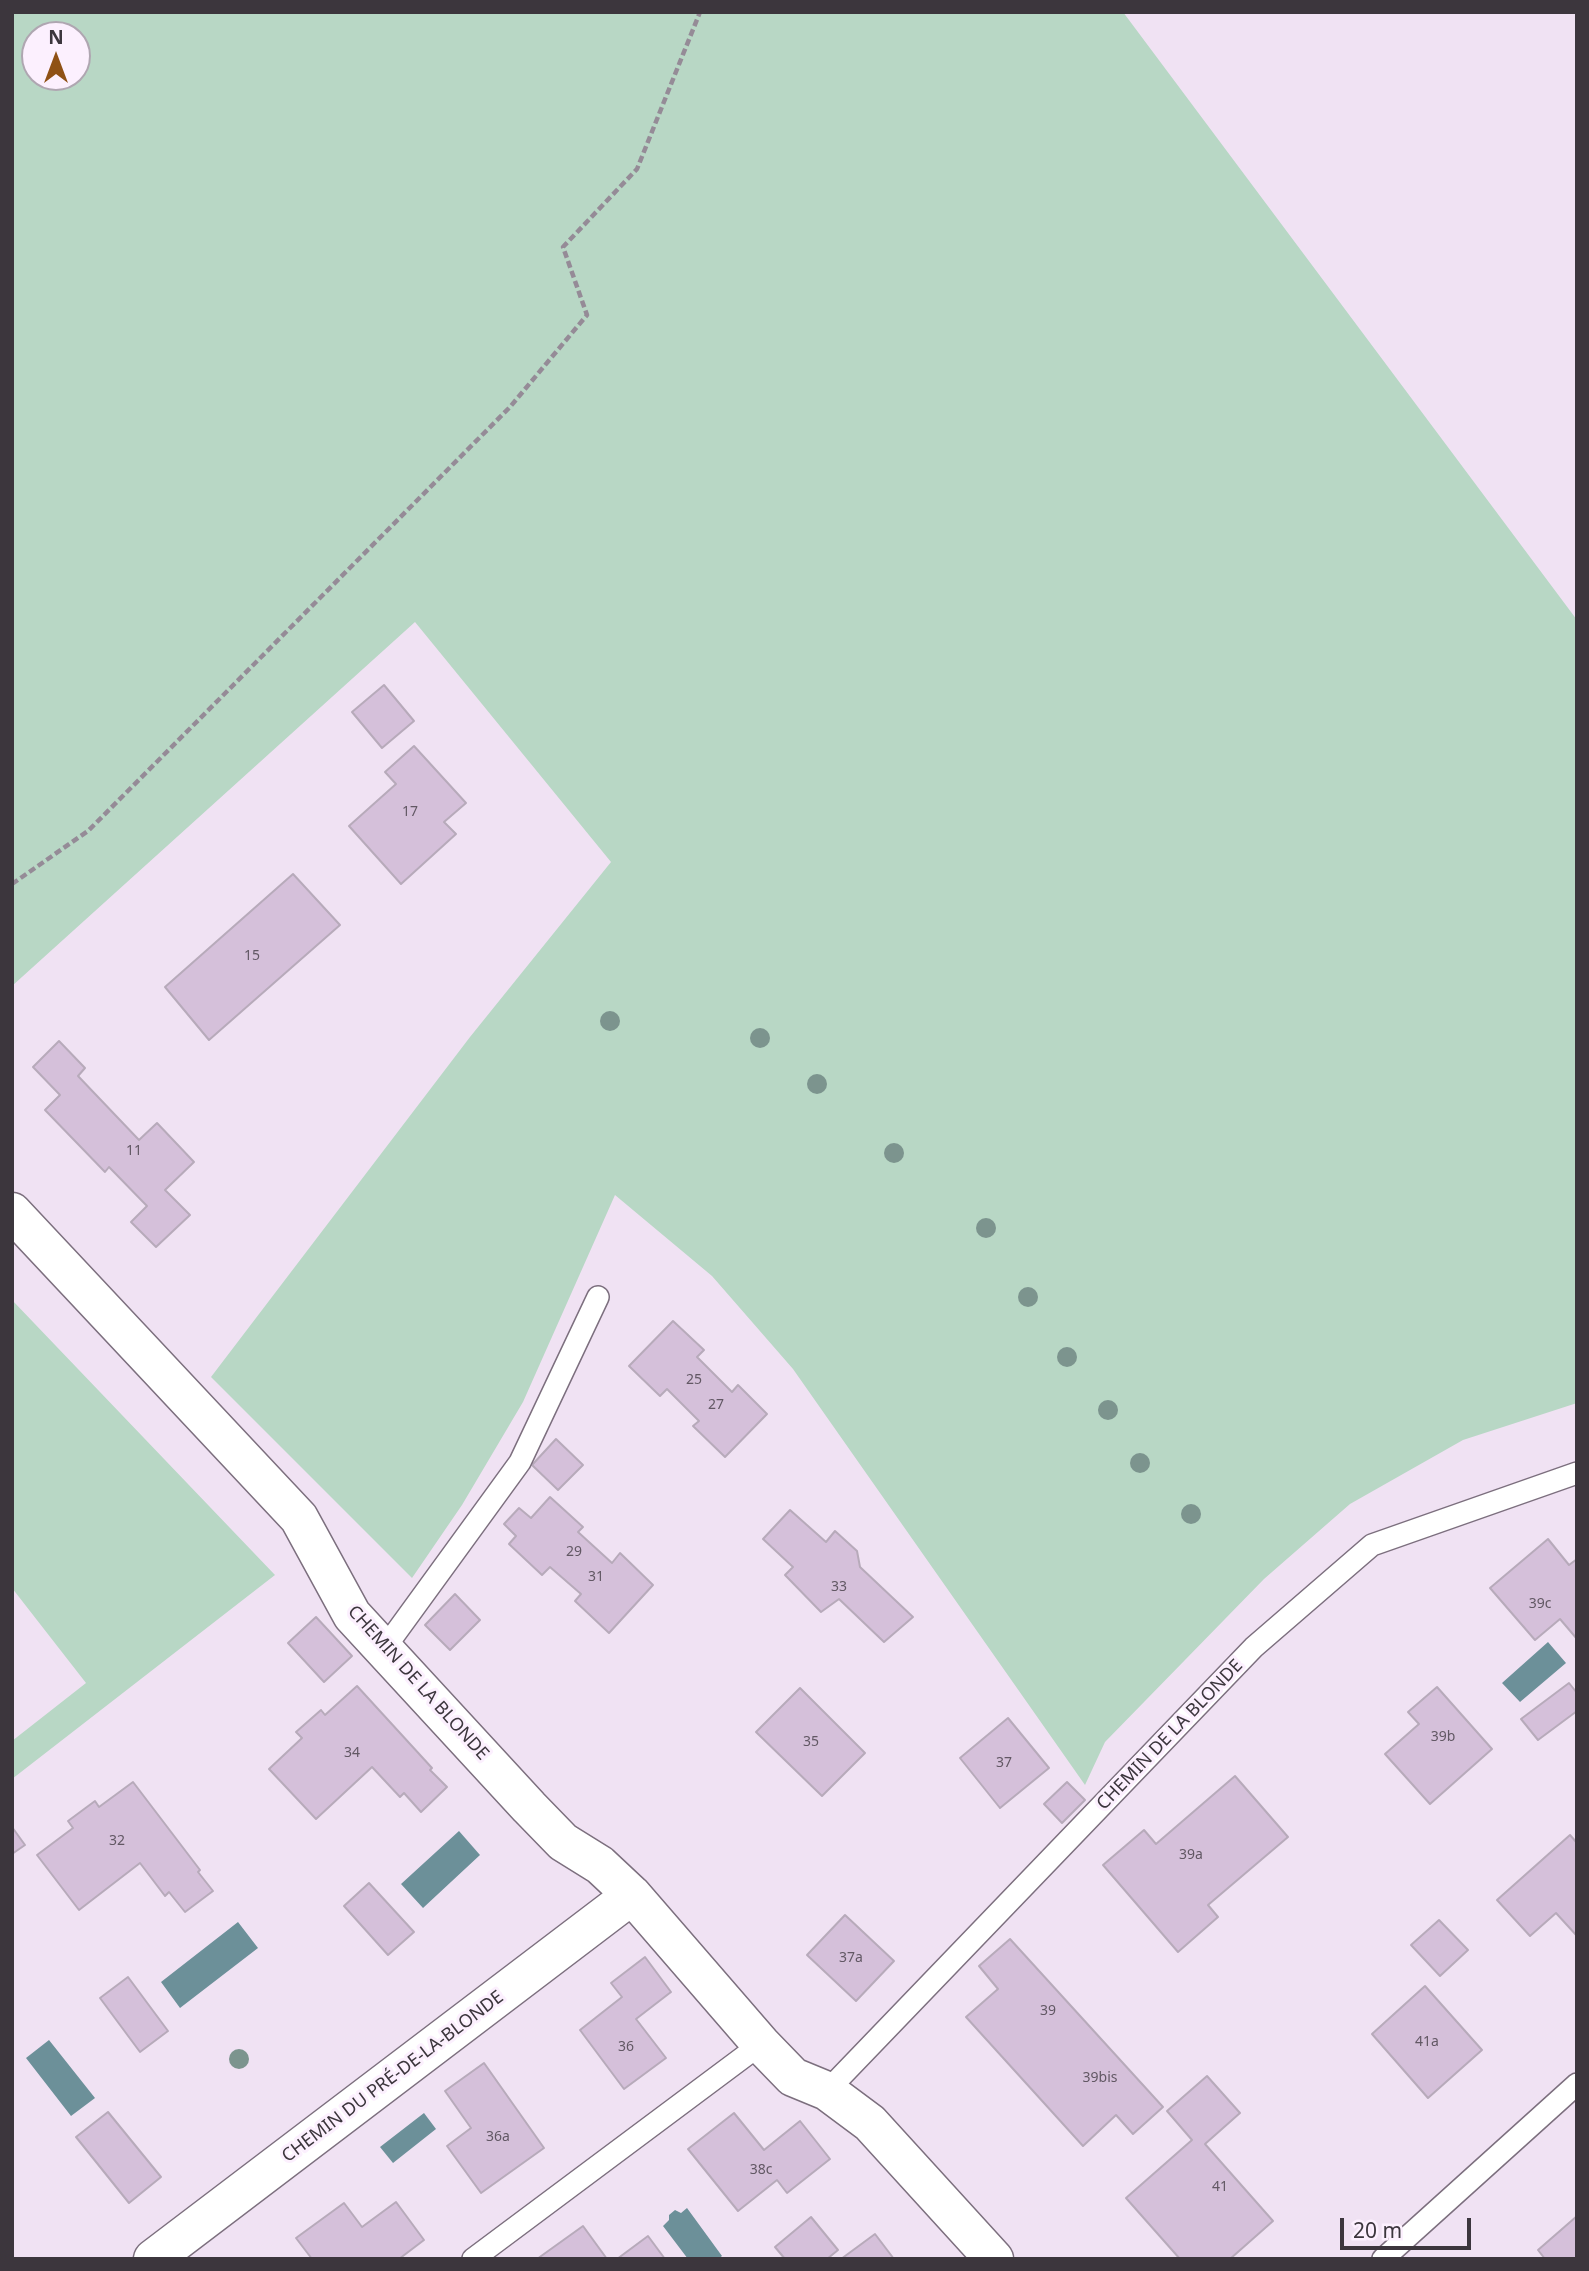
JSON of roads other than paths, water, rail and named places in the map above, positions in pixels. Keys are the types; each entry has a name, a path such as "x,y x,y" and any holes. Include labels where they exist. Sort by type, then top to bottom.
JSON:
{"street":[{"name":"CHEMIN DE LA BLONDE","path":"12,1212 299,1518 352,1615 529,1807 563,1842 600,1865 632,1895 761,2044 793,2077 827,2091 870,2123 994,2259"},
{"name":"CHEMIN DU PRÉ-DE-LA-BLONDE","path":"153,2259 632,1895"}],"lane":[{"path":"384,1649 520,1462 598,1297"},
{"name":"CHEMIN DE LA BLONDE","path":"827,2091 1254,1647 1372,1545 1577,1473"},
{"path":"473,2259 761,2044"},
{"path":"1383,2259 1577,2084"}],"water":[{"path":"1548,1642 1566,1663 1520,1702 1502,1683"},
{"path":"459,1831 480,1855 423,1908 401,1884"},
{"path":"238,1922 258,1948 180,2008 161,1982"},
{"path":"49,2040 95,2098 71,2116 26,2058"},
{"path":"424,2113 436,2129 393,2163 380,2147"},
{"path":"687,2208 722,2256 718,2259 688,2259 663,2226 675,2210 681,2213"}]}
